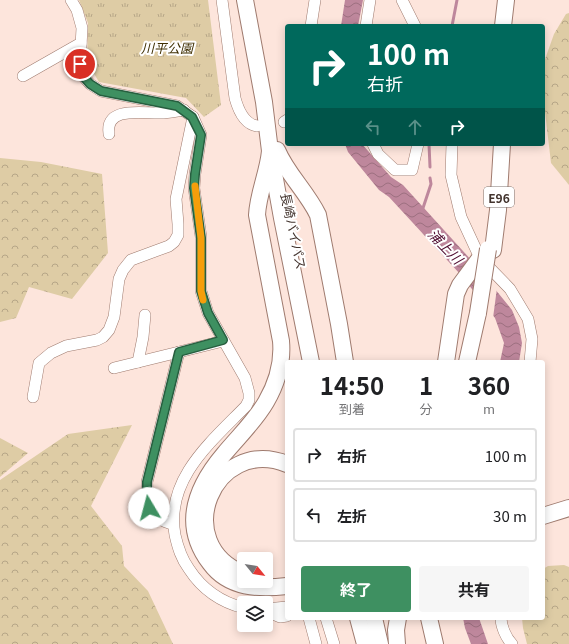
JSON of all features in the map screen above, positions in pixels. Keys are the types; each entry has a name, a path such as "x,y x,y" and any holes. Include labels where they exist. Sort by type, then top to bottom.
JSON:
{"highway":[{"name":"長崎バイパス","path":"245,0 311,360"},
{"path":"503,24 506,0"},
{"path":"511,24 514,0"},
{"name":"E96","path":"474,360 481,313 494,146"},
{"name":"E96","path":"485,255 498,210 502,146"},
{"name":"長崎バイパス","path":"273,150 293,223 320,360"},
{"path":"273,150 282,160 318,215 338,317 345,360"},
{"path":"273,150 258,203 257,215 281,341 282,351 279,372 272,391 252,423 224,454 202,487 195,506 194,528 200,548 211,565 233,582 251,588 285,586"},
{"path":"446,360 456,294 460,285 485,255"},
{"name":"E96","path":"468,360 481,313"},
{"path":"237,570 223,561 214,550 206,534 205,512 208,500 220,478 231,468 256,459 277,460 285,463"},
{"path":"545,507 569,501"},
{"path":"545,515 569,508"},
{"path":"273,579 285,578"},
{"path":"359,620 365,644"},
{"path":"368,620 374,644"},
{"path":"374,620 380,644"},
{"path":"396,644 398,620"},
{"path":"418,620 424,644"},
{"path":"429,620 435,644"}],"street":[{"path":"71,0 77,10 80,20 80,64 83,76 90,84 101,91 177,106 188,113 201,135 194,188 201,238 201,291 208,313 245,378 250,393 246,406 207,445 193,464 180,487 175,502 173,524 178,548 184,562 200,585 210,593 230,604 237,606"},
{"path":"222,0 235,98 238,108 246,121 252,126 257,126"},
{"path":"311,24 315,0"},
{"path":"366,24 370,0"},
{"path":"402,0 414,24"},
{"path":"23,76 81,43"},
{"path":"109,134 108,128 110,123 113,118 119,114 135,112 188,113"},
{"path":"32,397 38,363 51,353 66,346 97,340 103,337 109,330 114,317 119,279 130,260 169,246 174,242 178,235 176,199 188,113"},
{"path":"374,146 378,154 395,170 412,170 418,146"},
{"path":"452,146 451,175 461,217 485,255 510,289 528,319 532,339 530,360"},
{"path":"138,362 143,337 145,315"},
{"path":"114,368 223,340"},
{"path":"173,524 156,518 149,508 147,482 179,352"},
{"path":"273,609 285,607"},
{"path":"273,614 280,617 285,616"},
{"path":"310,620 316,644"},
{"path":"327,620 334,644"},
{"path":"501,620 512,644"}],"green space":[{"name":"川平公園","path":"79,0 208,0 221,105 204,117 186,98 99,82 87,62 88,23"},
{"path":"569,13 569,185 551,163 545,112 545,59 554,34 566,14"},
{"path":"0,158 41,162 102,174 108,253 72,299 29,287 16,318 0,322"},
{"path":"132,425 91,506 122,546 124,566 148,591 173,644 0,644 0,480 68,434"},
{"path":"0,438 28,453 0,477"},
{"path":"564,565 569,567 569,644 527,644 522,620 545,620 545,568 548,566"}],"water":[{"path":"345,0 363,0 358,24 341,24"},
{"name":"浦上川","path":"346,146 364,146 391,177 403,185 473,262 512,310 519,327 522,343 519,360 500,360 504,343 495,318 460,274 389,197 379,190 348,152"},
{"path":"463,620 480,620 488,644 471,644"}],"pier":[{"path":"477,266 479,270 497,288 493,318 473,294"}],"waterway":[{"path":"452,24 457,0"},
{"path":"429,146 430,167"},
{"path":"422,211 431,184 430,178"}],"slow traffic":[{"path":"195,186 201,238 200,262 201,291 203,300"}],"route":[{"path":"80,64 83,76 90,84 101,91 177,106 184,110 192,117 201,135 194,188 201,238 201,291 208,313 223,340 179,352 147,482 149,508"}]}
